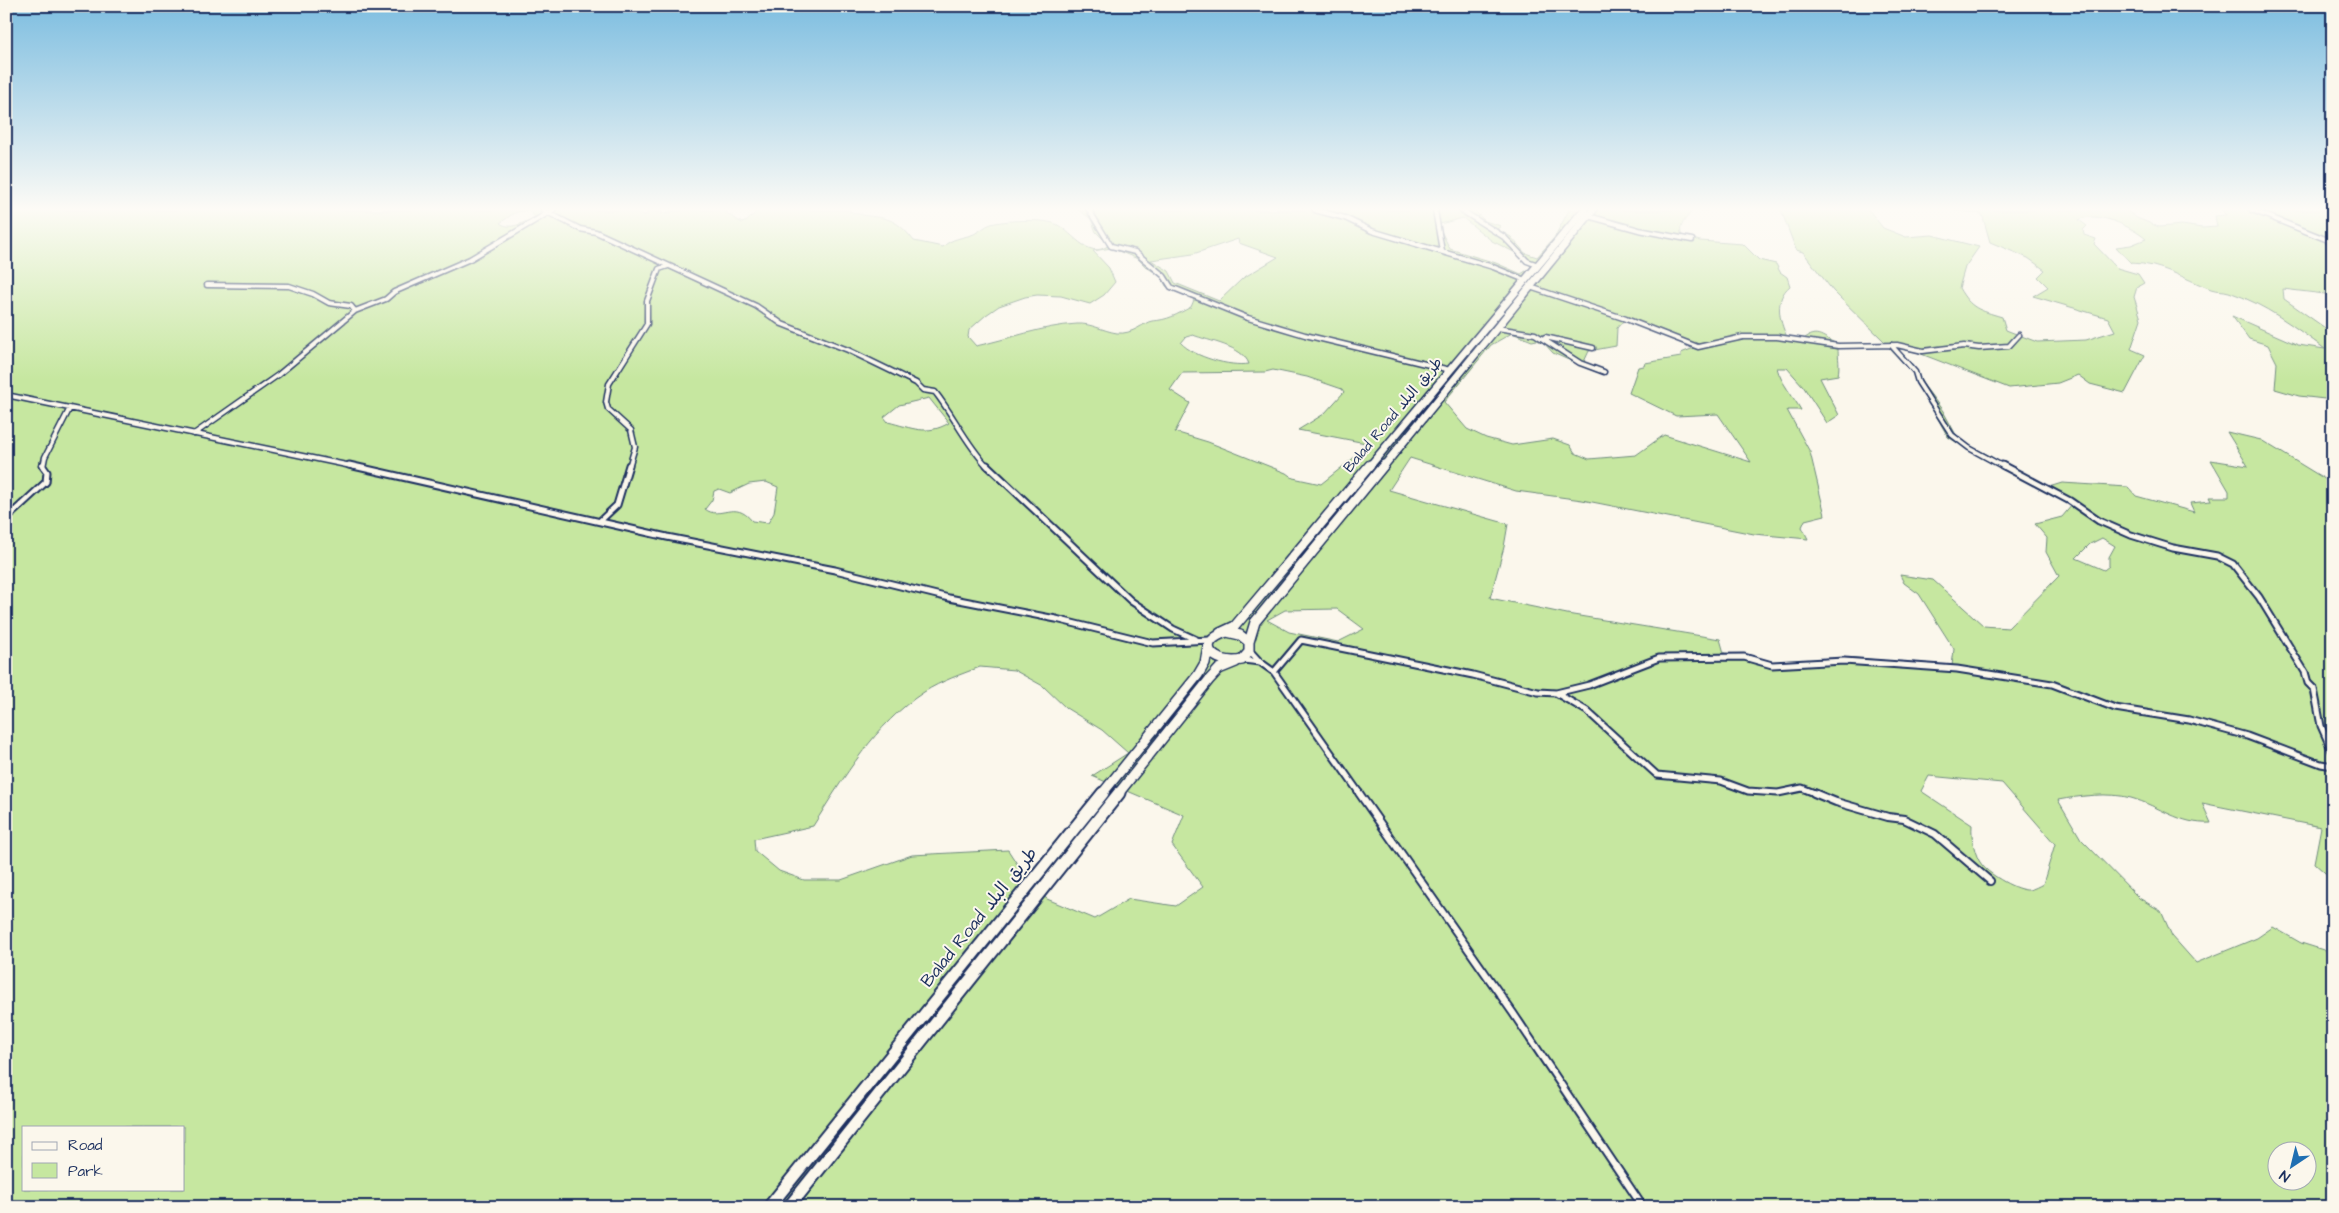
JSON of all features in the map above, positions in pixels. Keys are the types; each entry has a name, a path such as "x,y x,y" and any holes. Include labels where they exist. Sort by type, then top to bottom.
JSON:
{"highway":[{"name":"Balad Road طريق البلد","path":"1249,646 1255,622 1497,328 1528,284 1537,267"},
{"name":"Balad Road طريق البلد","path":"1220,633 1235,626 1243,617 1450,370 1542,267"},
{"path":"1234,632 1240,634 1249,646 1239,661 1217,660 1212,656 1209,643 1220,633 1234,632"},
{"name":"Balad Road طريق البلد","path":"768,1207 1198,675 1205,663 1209,643"},
{"name":"Balad Road طريق البلد","path":"789,1207 1209,680 1219,669 1239,661"}],"street":[{"path":"194,434 278,375 355,311 386,299 394,292 454,267"},
{"path":"600,522 617,505 635,447 631,430 608,409 606,402 610,381 647,324 646,312 650,289 659,270 667,267"},
{"path":"669,267 756,306 782,324 848,350 916,383 923,390 935,392 956,421 965,440 984,462 1058,530 1094,568 1133,603 1173,631 1209,643"},
{"path":"1150,267 1164,276 1171,287 1248,318 1305,335 1450,370"},
{"path":"1492,267 1528,284 1698,347 1743,337 1777,337 1838,346 1891,345 1923,352 1964,346 1997,348 2009,346 2019,335"},
{"path":"207,285 289,286 329,302 351,306 355,311"},
{"path":"1497,328 1535,334 1593,348"},
{"path":"1535,334 1580,363 1604,372"},
{"path":"1891,345 1915,372 1918,382 1952,435 1969,448 2070,501 2099,521 2131,535 2173,548 2217,556 2233,564 2259,597 2305,672 2308,683 2314,689 2321,726 2333,753"},
{"path":"6,395 300,454 600,522 835,570 1153,643 1176,644 1197,640"},
{"path":"6,519 46,482 47,472 42,465 44,454 52,446 63,416 70,408"},
{"path":"1274,672 1300,640 1474,675 1538,692 1556,693 1589,685 1626,669 1659,658 1744,657 1772,665 1844,661 1957,669 2052,684 2115,708 2190,720 2247,736 2321,764 2333,766"},
{"path":"1249,646 1260,662 1274,672 1513,1013 1644,1207"},
{"path":"1239,661 1260,662"},
{"path":"1556,693 1587,711 1657,775 1721,781 1748,791 1778,793 1802,788 1845,804 1888,817 1904,819 1935,834 1990,881"}],"green space":[{"path":"6,267 1109,268 1115,282 1104,295 1090,304 1061,296 1037,295 999,306 969,330 968,337 976,346 1064,325 1087,325 1123,333 1149,322 1163,320 1191,307 1194,300 1190,296 1166,286 1161,276 1146,267 1162,267 1169,271 1175,283 1219,301 1243,278 1262,267 1504,267 1521,274 1532,267 1777,267 1780,272 1787,277 1790,286 1785,291 1780,303 1780,317 1787,337 1804,339 1814,334 1840,344 1869,344 1885,342 1833,291 1814,267 1965,267 1959,288 1963,295 1976,308 2002,317 2006,330 2037,342 2086,340 2115,331 2108,318 2033,296 2048,287 2038,277 2045,270 2040,267 2116,267 2138,274 2144,283 2137,287 2134,297 2141,319 2131,349 2145,355 2125,393 2090,384 2078,375 2058,383 2009,388 1916,352 1895,348 1917,371 1922,383 1963,442 1990,456 2002,465 2021,471 2049,487 2062,483 2128,487 2136,496 2194,512 2190,503 2211,501 2209,497 2229,497 2229,491 2211,460 2248,466 2227,432 2261,440 2333,484 2333,880 2314,863 2321,827 2202,803 2211,823 2200,823 2179,818 2141,801 2122,796 2094,795 2058,800 2081,839 2139,898 2161,911 2172,936 2196,963 2257,938 2273,927 2301,943 2333,953 2333,1207 6,1207","holes":["1624,320 1694,348 1681,353 1681,357 1645,363 1644,366 1638,367 1629,393 1676,416 1718,414 1751,462 1664,435 1636,455 1589,459 1575,453 1570,445 1553,439 1512,445 1486,438 1467,429 1444,402 1491,345 1512,333 1532,341 1537,340 1544,343 1553,353 1582,366 1589,351 1616,346 1617,328","1193,335 1233,348 1249,364 1232,364 1203,357 1181,343 1186,337","1888,347 1912,372 1948,437 1980,457 2072,505 2062,517 2035,524 2047,538 2046,552 2059,576 2008,628 1984,626 1933,580 1900,575 1904,583 1919,594 1954,649 1952,666 1855,658 1773,663 1747,655 1724,653 1720,639 1567,614 1490,598 1504,547 1508,524 1389,490 1410,458 1516,491 1582,500 1754,534 1808,539 1802,527 1805,520 1825,515 1810,452 1787,410 1801,410 1784,384 1777,368 1787,368 1803,386 1827,423 1839,415 1820,378 1838,375 1838,348","1273,370 1307,377 1342,389 1344,392 1324,414 1298,430 1371,444 1321,484 1293,478 1286,473 1208,442 1175,432 1190,403 1170,390 1182,373 1265,372","929,398 949,423 934,429 919,430 888,422 884,417 899,405","766,482 778,487 774,513 768,523 752,521 740,512 716,513 705,509 712,500 714,491 719,489 730,493 749,484","2102,538 2115,546 2109,557 2109,566 2104,570 2076,558 2090,544","1337,609 1364,629 1338,642 1289,632 1267,620 1285,610","980,667 1014,670 1043,686 1066,708 1102,730 1128,753 1092,776 1184,815 1172,845 1203,887 1176,906 1129,899 1095,919 1047,899 1030,884 1008,850 912,855 841,880 804,880 779,871 755,851 754,839 813,826 849,771 876,736 906,705 924,692 937,684","1929,776 2002,783 2055,844 2043,884 2031,890 2024,890 2004,882 1991,873 1982,865 1977,856 1972,825 1921,791"]},
{"path":"2155,267 2333,267 2333,295 2283,289 2284,299 2328,330 2333,336 2333,400 2299,396 2275,389 2277,363 2268,345 2249,339 2232,316 2298,345 2325,349 2302,332 2255,303 2227,291 2211,289"}]}
